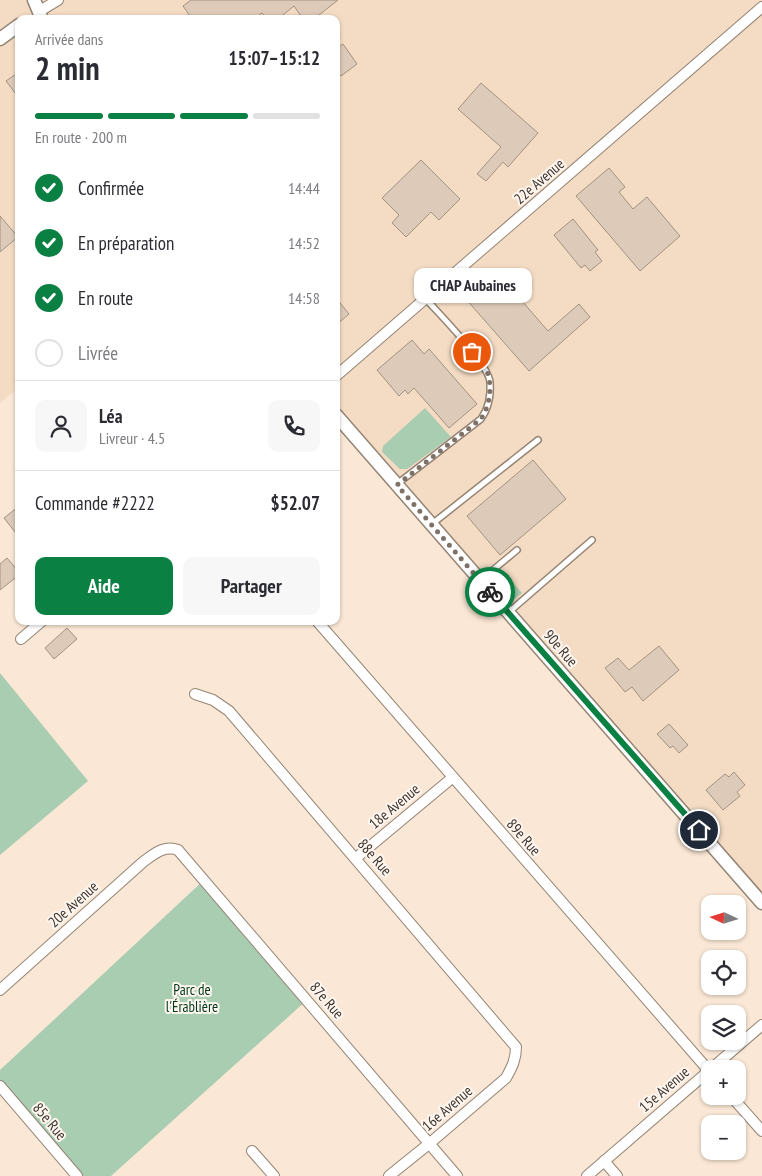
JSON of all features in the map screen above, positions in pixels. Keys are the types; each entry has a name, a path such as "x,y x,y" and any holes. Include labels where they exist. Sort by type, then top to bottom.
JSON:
{"street":[{"path":"36,12 58,0"},
{"name":"22e Avenue","path":"340,373 762,8"},
{"path":"0,39 15,28"},
{"name":"90e Rue","path":"340,420 762,903"},
{"path":"21,639 37,625"},
{"name":"89e Rue","path":"320,625 701,1062"},
{"name":"88e Rue","path":"195,694 213,700 229,711 509,1038 516,1047 516,1056"},
{"name":"18e Avenue","path":"356,858 452,778"},
{"name":"20e Avenue","path":"0,990 143,862 158,851 170,848"},
{"name":"87e Rue","path":"170,848 178,850 457,1176"},
{"name":"15e Avenue","path":"722,1060 762,1025"},
{"name":"16e Avenue","path":"389,1176 506,1078 513,1067 516,1056"},
{"name":"15e Avenue","path":"587,1176 701,1078"},
{"name":"85e Rue","path":"0,1086 77,1176"},
{"path":"739,1105 762,1131"},
{"path":"252,1150 274,1176"},
{"path":"604,1161 617,1176"}],"lane":[{"path":"397,485 481,419 487,410 489,400 490,381 484,365 426,298"},
{"path":"431,524 538,440"},
{"path":"509,613 592,540"},
{"path":"480,581 517,550"}],"shaded area":[{"path":"0,0 762,0 762,903 340,420 340,15 15,15 15,390 0,403"}],"green space":[{"path":"425,408 451,437 407,469 400,469 382,452 383,446"},
{"path":"505,574 522,593 512,601 496,582 497,577"},
{"path":"0,673 88,781 0,855"},
{"name":"Parc de l'Érablière","path":"204,880 307,1000 111,1176 77,1176 0,1086 0,1070"}],"building":[{"path":"191,0 338,0 319,15 300,15 294,6 283,15 264,15 262,13 259,15 189,15 183,6"},
{"path":"343,44 357,64 341,76 340,75 340,46"},
{"path":"15,75 15,93 6,81"},
{"path":"481,83 538,133 508,167 503,162 486,181 477,174 501,147 458,109"},
{"path":"421,160 460,199 439,220 431,212 406,237 392,223 399,215 382,198"},
{"path":"609,168 625,187 619,192 633,209 647,197 680,236 640,271 576,196"},
{"path":"0,216 15,234 15,240 0,252"},
{"path":"573,219 598,250 595,252 602,261 590,271 585,265 581,268 554,235"},
{"path":"496,271 548,331 579,304 590,317 529,371 465,298"},
{"path":"340,303 349,314 340,322"},
{"path":"412,340 424,354 429,349 477,404 449,428 414,388 408,394 405,390 399,396 377,370"},
{"path":"533,460 566,499 500,555 467,516"},
{"path":"15,509 15,532 4,518"},
{"path":"7,558 15,567 15,578 0,590 0,564"},
{"path":"67,628 77,639 54,659 45,648"},
{"path":"659,646 679,670 643,701 632,687 625,692 605,668 618,658 629,670"},
{"path":"669,724 688,745 679,753 673,746 670,748 657,734"},
{"path":"734,772 745,785 737,792 740,796 723,810 706,790 725,774 729,777"}],"way so far":[{"path":"472,352 484,365 490,381 487,410 481,419 397,485 490,592"}],"place":[{"name":"CHAP Aubaines","path":"472,352"}],"route":[{"path":"490,592 699,830"}]}
